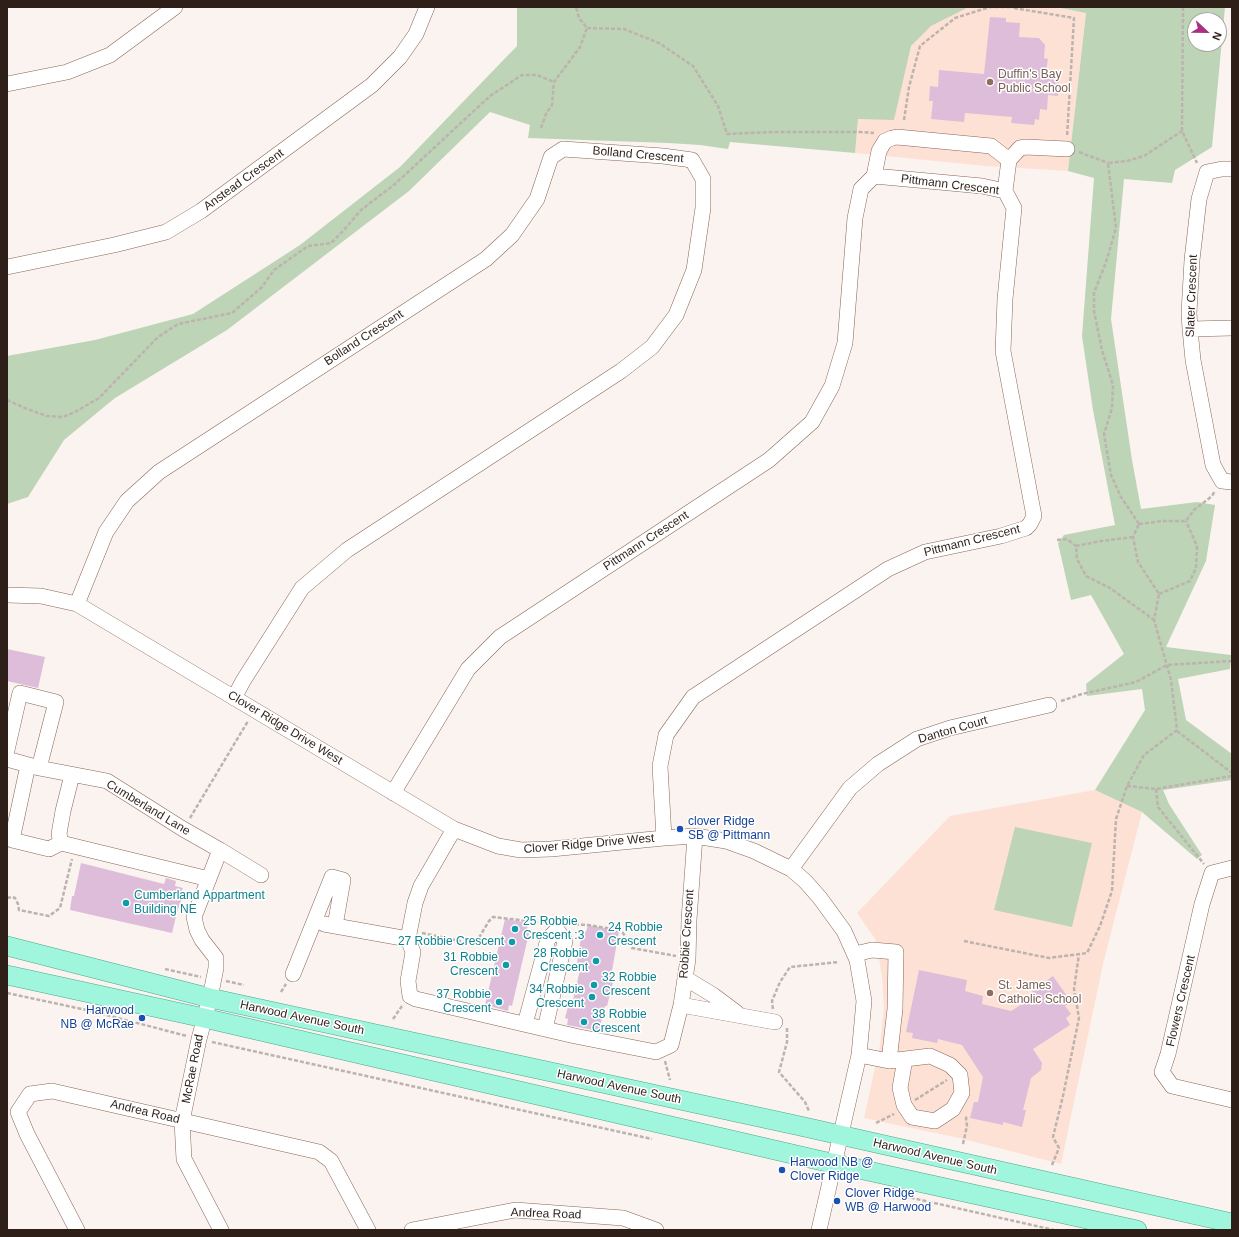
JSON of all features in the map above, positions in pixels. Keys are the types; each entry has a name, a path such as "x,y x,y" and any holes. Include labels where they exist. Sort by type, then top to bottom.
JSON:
{"main road":[{"name":"Harwood Avenue South","path":"7,946 210,998 800,1126 1232,1223"},
{"name":"Harwood Avenue South","path":"7,975 204,1018 835,1163 1137,1230"}],"street":[{"path":"7,84 67,72 110,55 175,7"},
{"name":"Anstead Crescent","path":"7,266 114,245 166,232 201,212 372,85 400,57 416,34 427,7"},
{"path":"874,176 879,151 886,142 897,137 991,146 1009,160"},
{"path":"1005,191 1009,160 1020,148 1067,149"},
{"name":"Bolland Crescent","path":"77,604 106,532 127,501 159,472 486,259 512,236 537,198 551,157 562,149 663,156 692,160 703,179 703,208 694,270 676,315 652,347 621,371 347,550 302,588 243,681 234,698"},
{"path":"1207,172 1232,169"},
{"name":"Slater Crescent","path":"1207,172 1199,199 1193,252 1190,329 1193,360 1213,465 1227,481"},
{"name":"Pittmann Crescent","path":"393,793 468,669 500,637 769,460 812,422 832,386 845,344 854,218 861,189 874,176 982,186 1005,191 1014,208 1005,298 1003,351 1034,516 1030,524 1026,528 1001,536 925,552 888,569 693,697 666,735 660,766 664,838"},
{"path":"1190,329 1232,328"},
{"name":"Clover Ridge Drive West","path":"7,595 41,596 77,604 454,829 498,846 521,850 551,850 695,836 726,841 754,851 791,869 805,881 820,898 844,931 855,954 864,1001 859,1055 819,1230"},
{"path":"7,750 20,693 56,702 33,767 12,840 49,849 68,845 209,879"},
{"name":"Danton Court","path":"791,869 850,788 878,764 917,739 950,728 1049,705"},
{"name":"Cumberland Lane","path":"7,759 33,767 107,781 183,829 261,875"},
{"path":"68,845 59,834 72,775"},
{"path":"454,829 421,886 415,903 408,939 413,952 408,981 410,996 416,999 545,1029 656,1052 661,1049"},
{"name":"Robbie Crescent","path":"661,1049 671,1046 681,1005 688,959 689,920 695,836"},
{"path":"210,998 216,958 202,940 197,930 194,917 220,850"},
{"path":"1212,873 1232,868"},
{"name":"Flowers Crescent","path":"1212,873 1202,904 1174,1032 1162,1072 1172,1086 1232,1100"},
{"path":"293,974 332,877 343,880 335,926"},
{"path":"314,922 408,939"},
{"path":"525,1024 548,939 557,930 565,941 545,1029"},
{"path":"855,954 872,950 896,952 895,1009 889,1061"},
{"path":"684,978 713,995 739,1015"},
{"name":"McRae Road","path":"210,998 199,1039 182,1121 184,1159 221,1230"},
{"path":"681,1005 775,1022"},
{"path":"859,1055 889,1061 905,1059 930,1056 950,1064 960,1074 962,1093 953,1109 935,1121 912,1117 905,1107 900,1088 905,1059"},
{"name":"Andrea Road","path":"77,1230 27,1134 18,1112 30,1094 52,1091 319,1152 331,1161 368,1230"},
{"name":"Andrea Road","path":"412,1230 515,1210 623,1218 656,1230"}],"path":[{"path":"576,7 579,18 586,28"},
{"path":"904,120 909,87 920,46 955,18 990,7 1014,7 1074,18 1067,149 1108,163 1127,162 1144,156 1182,131"},
{"path":"1184,7 1182,131 1198,167 1207,172"},
{"path":"541,128 546,114 552,105 554,82 580,47 586,28"},
{"path":"586,28 624,29 658,43 693,66 718,106 727,134 773,132 875,133"},
{"path":"7,400 47,416 63,417 75,412 98,398 158,337 178,324 232,313 262,287 274,270 308,246 331,243 361,210 395,184 490,96 522,75 536,75 554,82"},
{"path":"1108,163 1116,228 1106,262 1094,293 1094,311 1102,350 1113,385 1112,408 1104,434 1111,475 1121,497 1139,524"},
{"path":"1186,521 1194,510 1212,496 1227,481"},
{"path":"1139,524 1163,521 1186,521"},
{"path":"1159,594 1190,581 1196,568 1197,546 1186,521"},
{"path":"1139,524 1133,537 1138,562 1159,594 1154,620 1174,692 1177,730 1232,774"},
{"path":"1076,546 1133,537"},
{"path":"1057,540 1067,539 1076,546 1077,559 1086,576 1110,588 1154,620"},
{"path":"1049,705 1082,694 1136,682 1167,664 1232,661"},
{"path":"183,829 254,710"},
{"path":"964,941 1049,958 1087,953 1100,926 1112,891 1116,819 1127,786 1144,755 1177,730"},
{"path":"1127,786 1156,789 1232,774"},
{"path":"1156,789 1158,807 1212,873"},
{"path":"7,898 15,898 19,910 49,916 60,908 68,845"},
{"path":"1052,1165 1059,1148 1053,1137 1079,1018 1074,989 1079,954"},
{"path":"809,1111 805,1102 779,1072 787,1042 787,1027 775,1022 772,1002 780,982 790,967 839,962"},
{"path":"214,979 244,985"},
{"path":"7,993 91,1011 199,1039"},
{"path":"229,1046 656,1140"},
{"path":"661,1049 670,1080"},
{"path":"876,1123 884,1120 958,1073"},
{"path":"896,1195 1054,1230"}],"shaded area":[{"name":"Duffin's Bay Public School","path":"969,7 1056,7 1086,12 1068,171 986,166 855,153 858,119 894,119 910,46 931,26"},
{"name":"St. James Catholic School","path":"1095,790 1142,812 1103,964 1061,1164 959,1138 864,1118 880,1045 884,1009 882,977 876,940 857,913 950,816"}],"green space":[{"path":"517,7 969,7 931,26 911,46 894,120 858,119 855,153 730,142 728,149 668,143 528,138 530,125 490,112 409,191 227,330 115,398 64,440 28,497 7,504 7,356 95,340 193,314 300,245 400,167 517,46"},
{"path":"1056,7 1225,7 1225,12 1187,12 1187,52 1221,52 1212,147 1175,170 1172,183 1124,179 1111,319 1132,460 1141,509 1197,502 1215,505 1206,561 1166,647 1231,655 1230,669 1178,679 1186,720 1232,754 1232,780 1163,790 1169,804 1202,855 1197,859 1142,812 1095,790 1145,710 1142,689 1087,696 1086,684 1124,654 1091,595 1071,600 1058,543 1064,535 1115,525 1093,410 1082,336 1094,178 1068,171 1086,13"},
{"path":"1015,827 1092,843 1072,927 994,910"}],"building":[{"path":"990,17 1006,18 1006,22 1020,23 1019,37 1039,38 1045,45 1044,58 1048,59 1046,71 1055,72 1059,83 1058,96 1048,95 1047,110 1040,109 1039,120 1035,119 1034,125 1011,123 1012,117 965,113 964,122 931,119 933,101 929,101 930,86 938,87 939,70 984,74"},
{"path":"7,649 45,657 38,688 7,681"},
{"name":"Cumberland Appartment Building NE","path":"81,863 164,884 166,878 176,881 175,886 183,888 181,892 184,893 177,912 172,933 70,910 72,896 74,896"},
{"path":"505,919 524,922 528,925 526,932 529,933 512,1006 509,1005 508,1011 485,1005"},
{"path":"588,925 619,931 610,982 613,982 599,1031 567,1025 568,1019 565,1018 569,1003 572,1004 580,970 576,970 582,931 586,932"},
{"path":"919,970 967,980 965,991 983,996 982,1004 1011,1011 1035,996 1032,991 1053,976 1071,1002 1065,1006 1071,1014 1066,1018 1070,1025 1033,1049 1042,1063 1041,1070 1031,1078 1023,1110 1026,1110 1022,1127 1003,1122 1003,1125 970,1118 974,1102 978,1102 983,1077 962,1045 938,1039 937,1043 912,1038 913,1033 906,1032"}],"place":[{"name":"Duffin's Bay Public School","path":"990,82"},
{"name":"clover Ridge SB @ Pittmann","path":"680,829"},
{"name":"Cumberland Appartment Building NE","path":"126,903"},
{"name":"25 Robbie Crescent :3","path":"515,929"},
{"name":"24 Robbie Crescent","path":"600,935"},
{"name":"27 Robbie Crescent","path":"512,942"},
{"name":"28 Robbie Crescent","path":"596,961"},
{"name":"31 Robbie Crescent","path":"506,965"},
{"name":"32 Robbie Crescent","path":"594,985"},
{"name":"St. James Catholic School","path":"990,993"},
{"name":"34 Robbie Crescent","path":"592,997"},
{"name":"37 Robbie Crescent","path":"499,1002"},
{"name":"Harwood NB @ McRae","path":"142,1018"},
{"name":"38 Robbie Crescent","path":"584,1022"},
{"name":"Harwood NB @ Clover Ridge","path":"782,1170"},
{"name":"Clover Ridge WB @ Harwood","path":"837,1201"}]}
